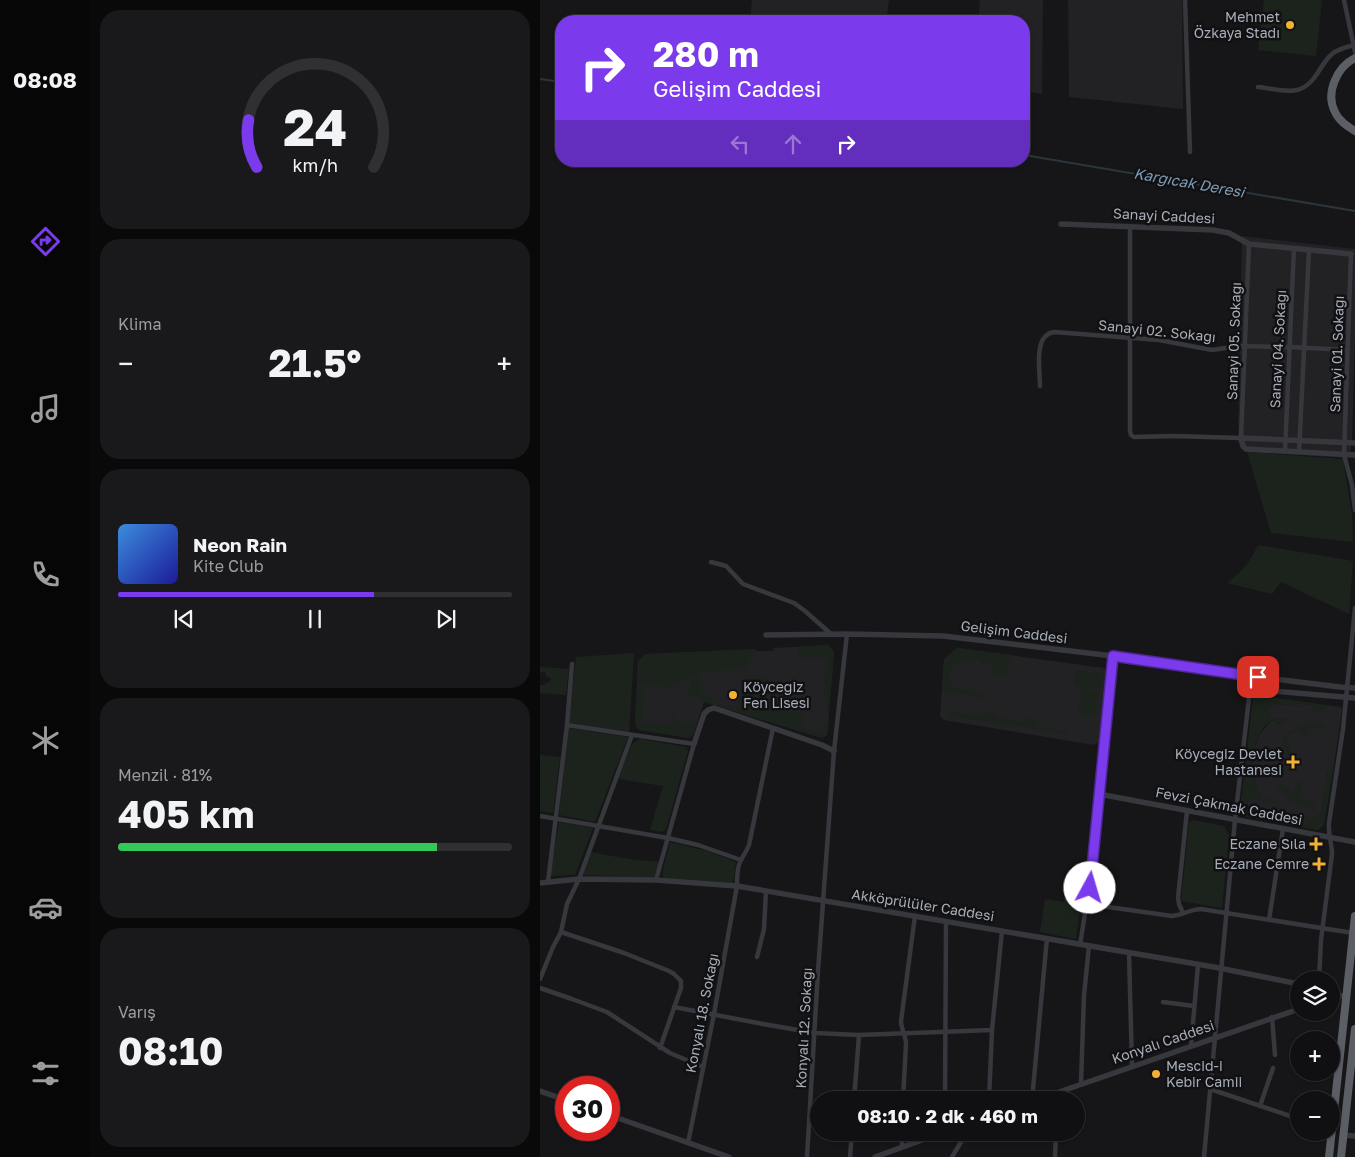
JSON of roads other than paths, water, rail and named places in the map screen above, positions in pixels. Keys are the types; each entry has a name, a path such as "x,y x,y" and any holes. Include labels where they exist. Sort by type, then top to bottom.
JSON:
{"highway":[{"path":"1355,58 1347,63 1339,72 1334,85 1332,101 1333,108 1339,119 1355,131"},
{"path":"1336,1091 1355,916"},
{"path":"1341,1157 1355,1029"},
{"path":"1329,1157 1331,1141"}],"street":[{"path":"1185,0 1190,152"},
{"path":"1344,0 1355,52"},
{"path":"1258,87 1290,91 1304,87 1313,80 1332,55 1339,50 1354,45"},
{"name":"Sanayi Caddesi","path":"1061,224 1213,230 1229,233 1250,244 1351,254"},
{"path":"1130,227 1131,435 1134,437 1174,436 1355,443"},
{"name":"Sanayi 05. Sokağı","path":"1241,438 1250,244"},
{"name":"Sanayi 04. Sokağı","path":"1284,452 1294,248"},
{"path":"1299,452 1309,250"},
{"name":"Sanayi 01. Sokağı","path":"1351,254 1344,455 1350,476 1355,510"},
{"name":"Sanayi 02. Sokağı","path":"1040,386 1040,351 1043,339 1054,332 1171,342 1212,350 1245,347 1348,350"},
{"path":"1241,438 1246,449 1355,455"},
{"path":"711,562 726,566 743,584 794,603 832,634"},
{"path":"1319,971 1332,847 1329,823 1347,697 1355,608"},
{"name":"Konyalı 12. Sokağı","path":"807,1157 834,751 847,634"},
{"name":"Gelişim Caddesi","path":"766,635 943,636 1355,688"},
{"path":"1080,945 1087,904 1113,656"},
{"path":"548,882 572,664"},
{"path":"1204,1157 1235,820 1250,689 1258,677"},
{"path":"1250,689 1355,698"},
{"path":"656,880 705,711 714,708 822,745 834,751"},
{"path":"566,725 694,744"},
{"name":"Konyalı 18. Sokağı","path":"688,1143 714,1014 737,886 738,869 741,860 747,852 774,728"},
{"path":"540,979 561,932 567,904 579,878 632,735"},
{"name":"Fevzi Çakmak Caddesi","path":"1099,794 1355,842"},
{"path":"1183,913 1178,898 1187,811"},
{"path":"540,816 668,838 698,845 741,860"},
{"path":"1269,920 1283,829"},
{"name":"Akköprülüler Caddesi","path":"540,884 579,878 656,880 737,886 1047,938 1290,982"},
{"path":"757,957 764,929 766,892"},
{"path":"1087,904 1172,916 1196,909 1353,933"},
{"path":"903,1091 906,1044 902,1017 915,916"},
{"path":"945,1091 946,922"},
{"path":"989,1091 992,1030 1002,931"},
{"path":"561,932 648,962 678,977 682,984 660,1048"},
{"path":"1033,1091 1047,938"},
{"path":"1081,1084 1084,996 1089,946"},
{"path":"1129,953 1132,1066"},
{"path":"1191,1046 1198,965"},
{"path":"540,988 613,1015 660,1048 703,1067"},
{"path":"1340,996 1346,995"},
{"path":"1163,1002 1194,1006"},
{"path":"674,1007 815,1033 859,1035 992,1030"},
{"name":"Konyalı Caddesi","path":"1059,1091 1290,1012"},
{"path":"1272,1017 1274,1055"},
{"path":"855,1091 859,1035"},
{"path":"1260,1106 1273,1068"},
{"path":"1210,1089 1290,1116"},
{"path":"540,1091 555,1096"},
{"path":"620,1119 729,1157"},
{"path":"1343,1135 1355,1136"},
{"path":"850,1157 851,1141"},
{"path":"902,1141 902,1147"},
{"path":"875,1157 919,1141"},
{"path":"952,1157 962,1141"},
{"path":"1055,1157 1056,1141"}],"waterway":[{"name":"Kargıcak Deresi","path":"540,79 555,81"},
{"name":"Kargıcak Deresi","path":"1030,156 1355,211"}],"place":[{"name":"Mehmet Özkaya Stadı","path":"1290,25"},
{"name":"Köyceğiz Fen Lisesi","path":"733,695"},
{"name":"Köyceğiz Devlet Hastanesi","path":"1293,762"},
{"name":"Eczane Sıla","path":"1316,844"},
{"name":"Eczane Cemre","path":"1319,864"},
{"name":"Mescid-i Kebir Camii","path":"1156,1074"}]}
